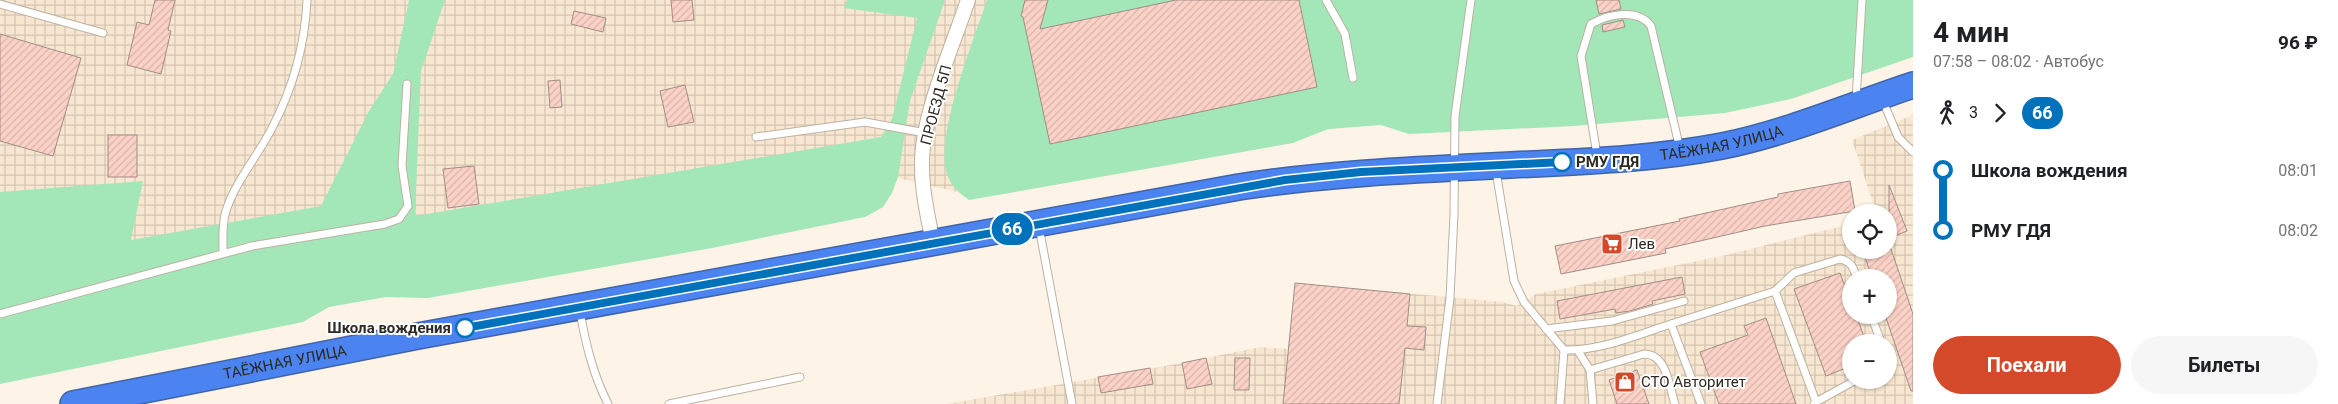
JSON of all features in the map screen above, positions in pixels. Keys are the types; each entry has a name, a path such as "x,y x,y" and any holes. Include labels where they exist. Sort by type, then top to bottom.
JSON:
{"highway":[{"name":"ТАЁЖНАЯ УЛИЦА","path":"73,404 579,307 1285,180 1361,172 1598,160 1680,152 1754,138 1913,85"}],"street":[{"name":"ПРОЕЗД 5П","path":"933,243 922,180 922,154 926,133 968,0"}],"lane":[{"path":"223,253 225,217 230,200 273,126 290,86 302,48 307,0"},
{"path":"1326,0 1345,34 1353,78"},
{"path":"1437,404 1450,298 1455,168 1454,116 1472,0"},
{"path":"1856,105 1862,0"},
{"path":"0,4 103,32"},
{"path":"1598,160 1581,56 1592,24 1628,14 1637,14 1646,19 1654,34 1680,152"},
{"path":"0,314 252,246 385,224 399,219 408,206 402,166 407,84"},
{"path":"1882,96 1890,123 1898,137 1913,152"},
{"path":"756,137 865,122 926,133"},
{"path":"1496,166 1514,281 1524,302 1564,350 1560,404"},
{"path":"1038,224 1072,404"},
{"path":"1564,350 1578,350 1671,324 1775,291 1794,273 1840,259 1848,260 1854,269"},
{"path":"1775,291 1815,403 1842,388"},
{"path":"1546,329 1612,321 1684,301"},
{"path":"579,307 588,356 594,376 608,404"},
{"path":"1671,324 1701,404"},
{"path":"1578,350 1590,370 1593,404"},
{"path":"1590,370 1644,354 1654,354 1660,360 1675,404"},
{"path":"669,404 800,377"}],"shaded area":[{"path":"0,0 1913,0 1394,118 966,194 872,172 0,299"},
{"path":"1913,115 1913,404 947,404 1182,363 1260,347 1288,349 1295,283 1503,302 1517,306 1536,294 1722,256 1842,226 1842,259 1897,259 1897,204 1873,204 1852,140"}],"green space":[{"path":"409,0 445,0 421,71 415,216 881,137 892,119 917,18 844,8 847,0 945,0 910,101 898,177 892,193 883,207 865,217 712,248 428,298 386,297 329,307 303,322 0,384 0,192 143,181 131,240 321,206 369,111 393,74"},
{"path":"987,0 1913,0 1913,57 1791,99 1725,113 1574,126 1409,134 1381,125 1328,129 1293,143 969,200 951,182 947,174 944,157 946,136 957,88"}],"building":[{"path":"155,0 175,0 168,30 171,31 161,74 127,65 137,22 149,25"},
{"path":"671,0 692,0 694,20 673,22"},
{"path":"1025,0 1048,0 1040,29 1176,0 1299,0 1317,87 1050,144 1023,17 1021,16"},
{"path":"1596,0 1619,0 1621,9 1599,14"},
{"path":"574,11 606,18 603,32 571,24"},
{"path":"1623,20 1625,27 1603,32 1602,25"},
{"path":"0,34 81,58 53,156 0,141"},
{"path":"560,80 562,107 550,108 548,81"},
{"path":"685,85 694,122 668,127 660,91"},
{"path":"108,135 137,135 137,177 108,177"},
{"path":"474,166 479,204 448,208 443,169"},
{"path":"1850,181 1854,204 1842,204 1842,213 1765,226 1665,249 1666,253 1561,274 1555,246 1680,221 1679,219 1778,197 1778,194"},
{"path":"1889,185 1896,204 1889,204"},
{"path":"1897,205 1907,231 1897,235"},
{"path":"1866,259 1894,259 1913,314 1913,391 1911,391 1897,350 1897,334 1892,334 1888,324 1897,324 1897,269 1869,269"},
{"path":"1840,273 1842,278 1842,324 1859,324 1863,334 1842,334 1842,370 1826,376 1794,289"},
{"path":"1682,277 1685,294 1652,301 1653,304 1630,311 1616,313 1615,309 1560,319 1557,301"},
{"path":"1295,283 1410,294 1407,326 1426,327 1424,350 1405,348 1399,404 1283,404"},
{"path":"1766,318 1796,404 1719,404 1700,352 1748,335 1744,326"},
{"path":"1206,358 1212,384 1187,389 1182,363"},
{"path":"1235,358 1250,358 1249,390 1234,390"},
{"path":"1150,368 1153,384 1101,393 1098,377"},
{"path":"1637,370 1649,404 1617,404 1609,380"}],"bus line":[{"name":"66","path":"465,328 872,253 1285,180 1361,172 1562,162"}],"place":[{"name":"РМУ ГДЯ","path":"1562,162"},
{"name":"Лев","path":"1612,244"},
{"name":"Школа вождения","path":"465,328"},
{"name":"СТО Авторитет","path":"1625,382"}]}
